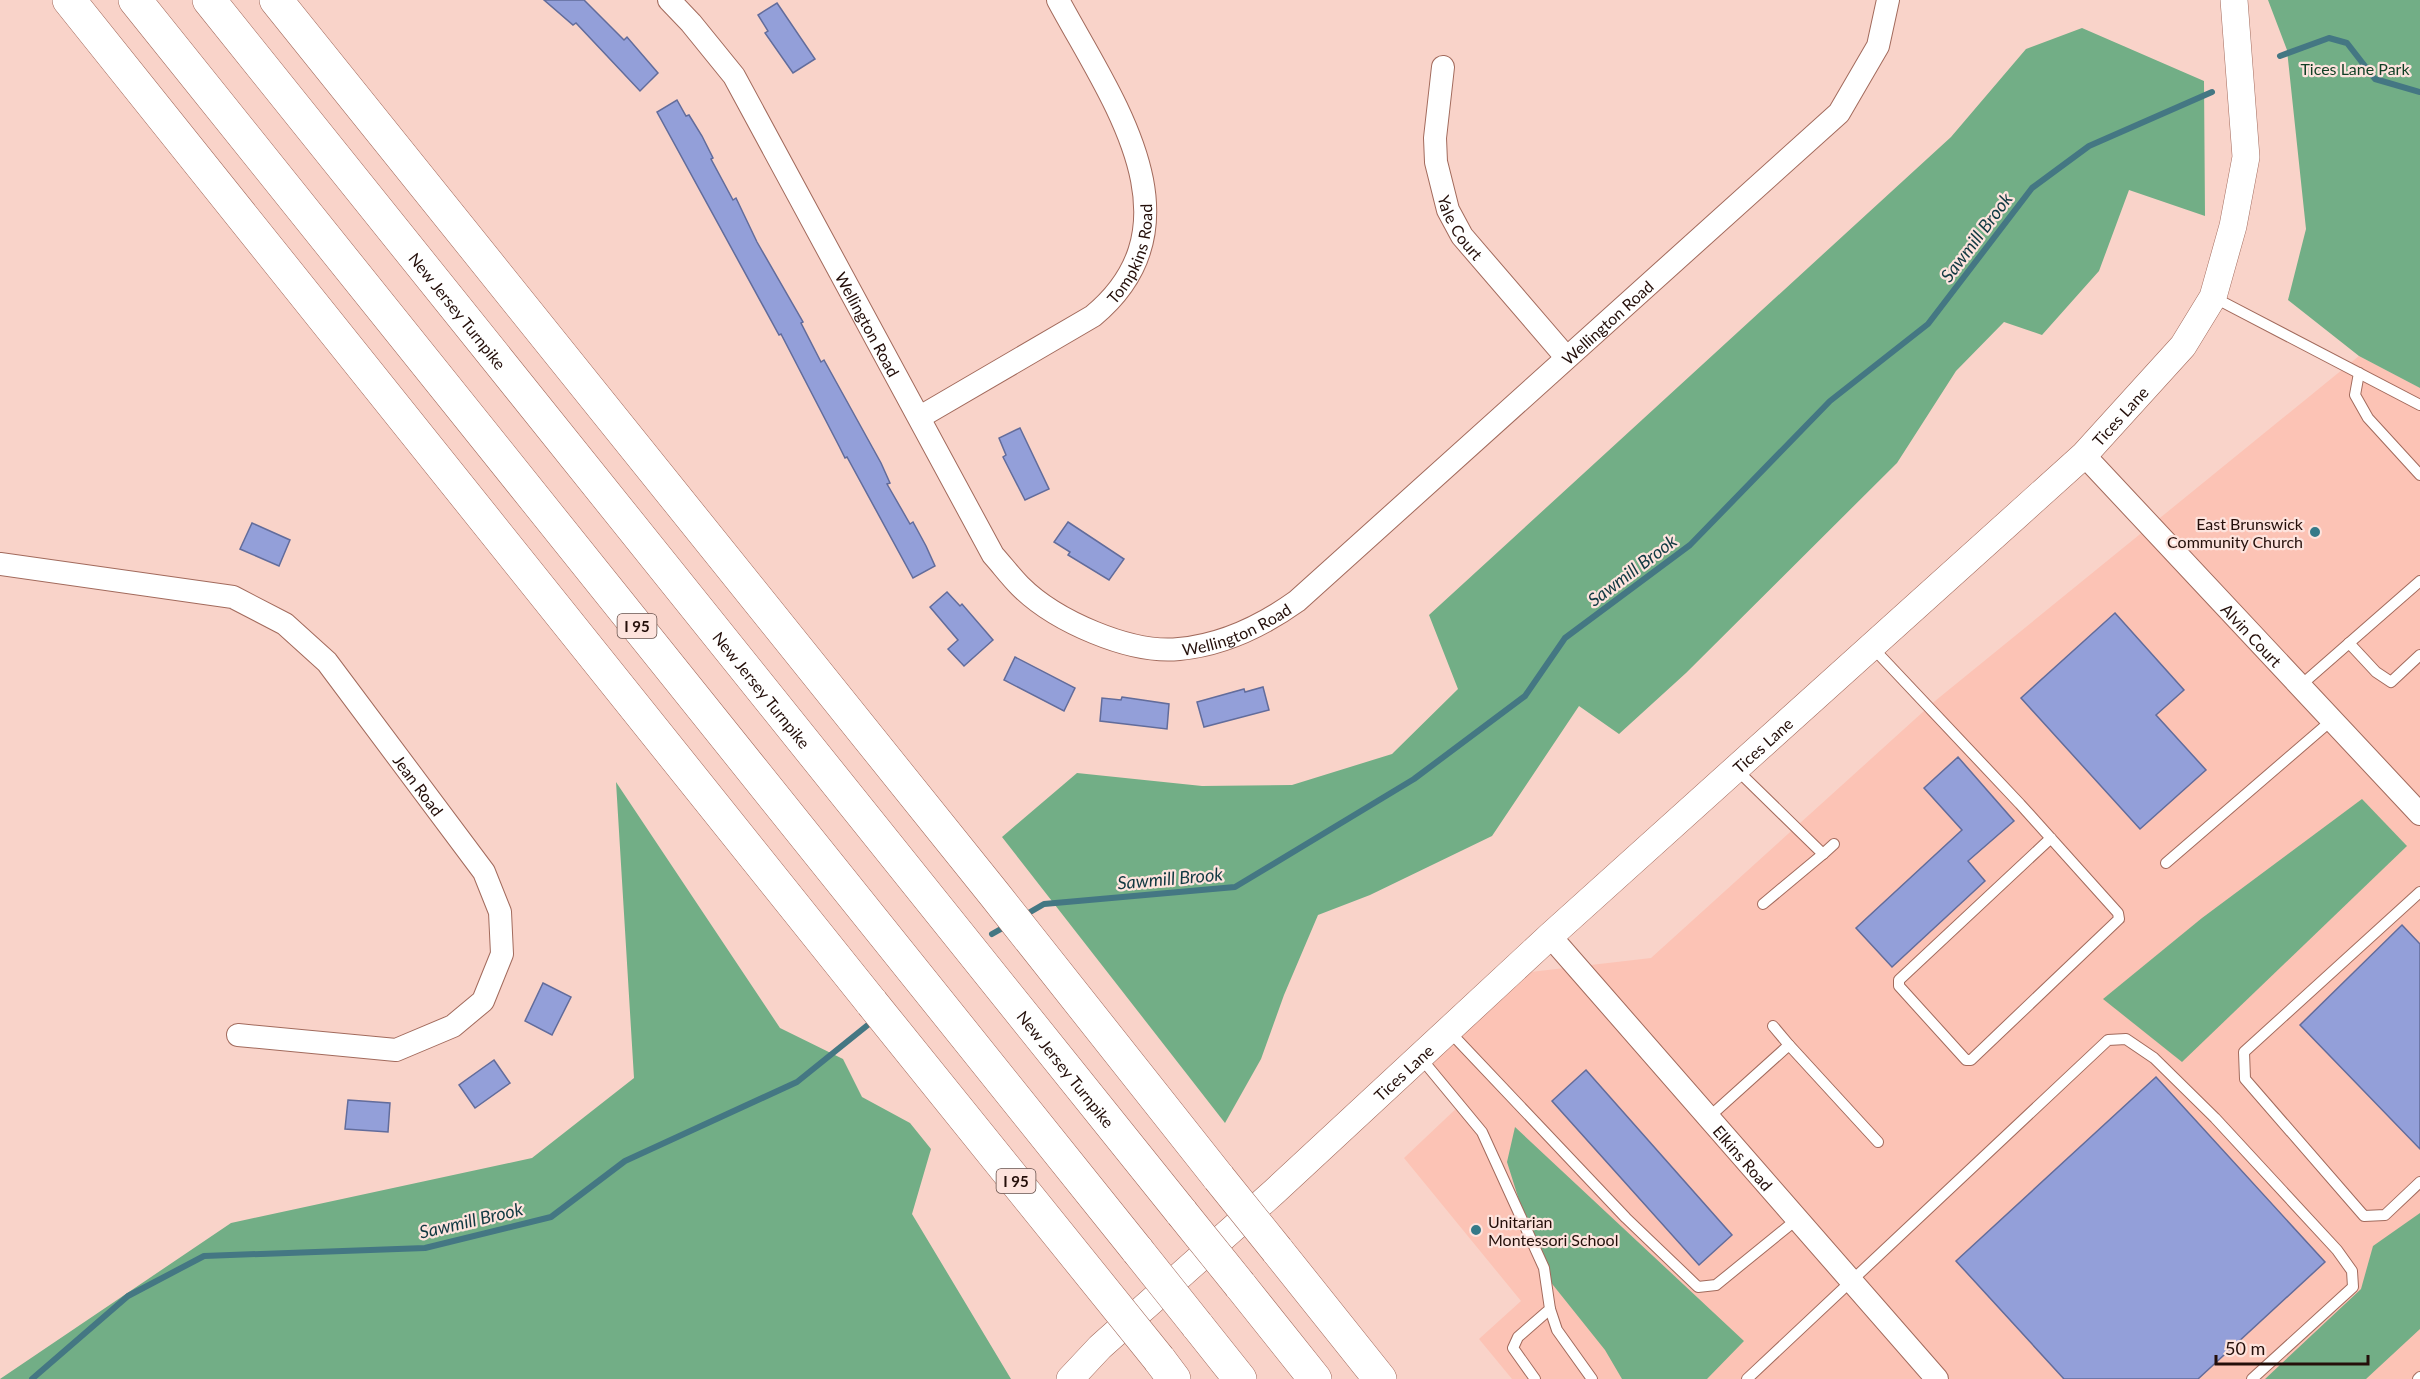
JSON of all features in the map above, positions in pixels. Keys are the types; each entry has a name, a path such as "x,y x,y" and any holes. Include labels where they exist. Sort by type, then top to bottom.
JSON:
{"highway":[{"name":"I 95","path":"69,0 1166,1369"},
{"name":"I 95","path":"135,0 1240,1379"},
{"name":"New Jersey Turnpike","path":"209,0 1315,1379"},
{"path":"276,0 996,895 1380,1379"}],"street":[{"name":"Wellington Road","path":"669,0 692,23 734,76 993,555 1022,588 1059,615 1096,635 1136,645 1178,650 1241,634 1298,601 1839,113 1878,46 1888,0"},
{"name":"Tompkins Road","path":"920,417 1093,316 1111,301 1130,273 1140,247 1146,225 1147,201 1132,139 1058,0"},
{"name":"Tices Lane","path":"1070,1379 1100,1347 1274,1192 1550,936 1737,770 2084,455 2183,346 2212,297 2233,226 2246,157 2234,0"},
{"name":"Yale Court","path":"1443,67 1435,138 1436,162 1448,210 1462,236 1566,357"},
{"name":"Alvin Court","path":"2084,455 2420,814"},
{"name":"Jean Road","path":"0,564 233,597 285,624 327,662 484,872 500,912 502,954 483,1001 453,1026 396,1050 238,1035"},
{"name":"Elkins Road","path":"1550,936 1937,1379"}],"lane":[{"path":"2212,297 2420,405"},
{"path":"2360,373 2355,396 2368,418 2420,475"},
{"path":"2300,686 2420,581"},
{"path":"2349,643 2376,672 2391,682 2420,655"},
{"path":"1871,647 2051,838 2118,912 2120,919 1971,1060 1966,1060 1899,986 1899,980 2051,838"},
{"path":"2166,862 2332,720"},
{"path":"1737,770 1823,854"},
{"path":"1763,904 1834,844"},
{"path":"2420,892 2244,1052 2245,1079 2364,1216 2385,1215 2420,1182"},
{"path":"1773,1026 1878,1142"},
{"path":"1448,1030 1626,1218 1698,1287 1716,1285 1796,1220"},
{"path":"1747,1379 2108,1040 2126,1039 2154,1058 2215,1118 2337,1250 2352,1271 2353,1287 2252,1379"},
{"path":"1708,1118 1790,1045"},
{"path":"1420,1057 1482,1132 1544,1268 1550,1309 1557,1330 1592,1379"},
{"path":"1535,1379 1513,1348 1518,1338 1550,1309"}],"shaded area":[{"path":"2359,356 2420,388 2420,1379 1512,1379 1479,1339 1521,1301 1404,1158 1462,1103 1425,1055 1514,974 1651,958 1935,701"}],"green space":[{"name":"Tices Lane Park","path":"2268,0 2420,0 2420,388 2359,356 2288,300 2306,229 2287,50"},
{"path":"2082,28 2204,81 2205,216 2129,190 2099,271 2042,335 2004,322 1956,371 1897,463 1686,673 1619,734 1579,706 1492,836 1370,895 1318,915 1284,995 1261,1059 1225,1123 1002,837 1077,773 1202,786 1292,785 1392,754 1458,689 1429,615 1951,137 2026,49"},
{"path":"616,782 780,1028 843,1059 862,1097 910,1123 931,1149 912,1214 1011,1379 0,1379 231,1223 532,1158 634,1078"},
{"path":"2362,799 2407,846 2182,1062 2103,999 2202,918"},
{"path":"1515,1127 1744,1341 1707,1379 1622,1379 1605,1350 1541,1270 1507,1162"},
{"path":"2420,1213 2420,1329 2366,1379 2265,1379 2361,1289 2373,1246"}],"building":[{"path":"544,0 584,0 624,40 627,37 658,73 640,91 576,23 573,25"},
{"path":"777,3 815,59 793,73 765,33 768,31 758,15"},
{"path":"677,100 702,136 713,158 711,159 733,200 736,198 757,242 803,322 801,323 821,362 824,360 881,463 890,483 887,484 910,524 913,522 926,546 935,566 913,578 847,457 845,458 781,334 779,335 657,112"},
{"path":"1020,428 1049,489 1025,500 1003,457 1006,455 999,438"},
{"path":"1068,522 1124,559 1109,580 1068,555 1070,552 1054,542"},
{"path":"252,523 290,540 279,566 240,549"},
{"path":"947,592 960,606 962,604 993,640 964,666 948,649 958,640 930,607"},
{"path":"2115,613 2184,690 2156,715 2206,770 2140,829 2021,698"},
{"path":"1015,657 1075,688 1064,711 1004,680"},
{"path":"1263,687 1269,710 1204,727 1197,702 1244,689 1245,692"},
{"path":"1122,697 1169,704 1167,729 1100,721 1102,698 1121,700"},
{"path":"1958,757 2014,821 1968,861 1985,881 1892,967 1856,928 1962,830 1924,788"},
{"path":"2402,925 2420,944 2420,1149 2300,1025"},
{"path":"543,983 571,997 552,1035 525,1021"},
{"path":"494,1060 510,1083 475,1108 459,1085"},
{"path":"1586,1070 1732,1235 1699,1265 1552,1101"},
{"path":"2156,1077 2325,1262 2198,1379 2064,1379 1956,1261"},
{"path":"348,1100 390,1103 388,1132 345,1129"}],"waterway":[{"name":"Sawmill Brook","path":"2280,56 2329,38 2347,43 2375,79 2420,92"},
{"name":"Sawmill Brook","path":"1025,915 1044,904 1235,887 1414,779 1525,696 1565,638 1690,545 1830,401 1928,324 2032,188 2089,146 2212,92"},
{"name":"Sawmill Brook","path":"992,934 1008,925"},
{"name":"Sawmill Brook","path":"32,1379 128,1296 204,1256 425,1248 551,1217 625,1161 797,1082 874,1020"}],"place":[{"name":"East Brunswick Community Church","path":"2315,532"},
{"name":"Unitarian Montessori School","path":"1476,1230"}]}
